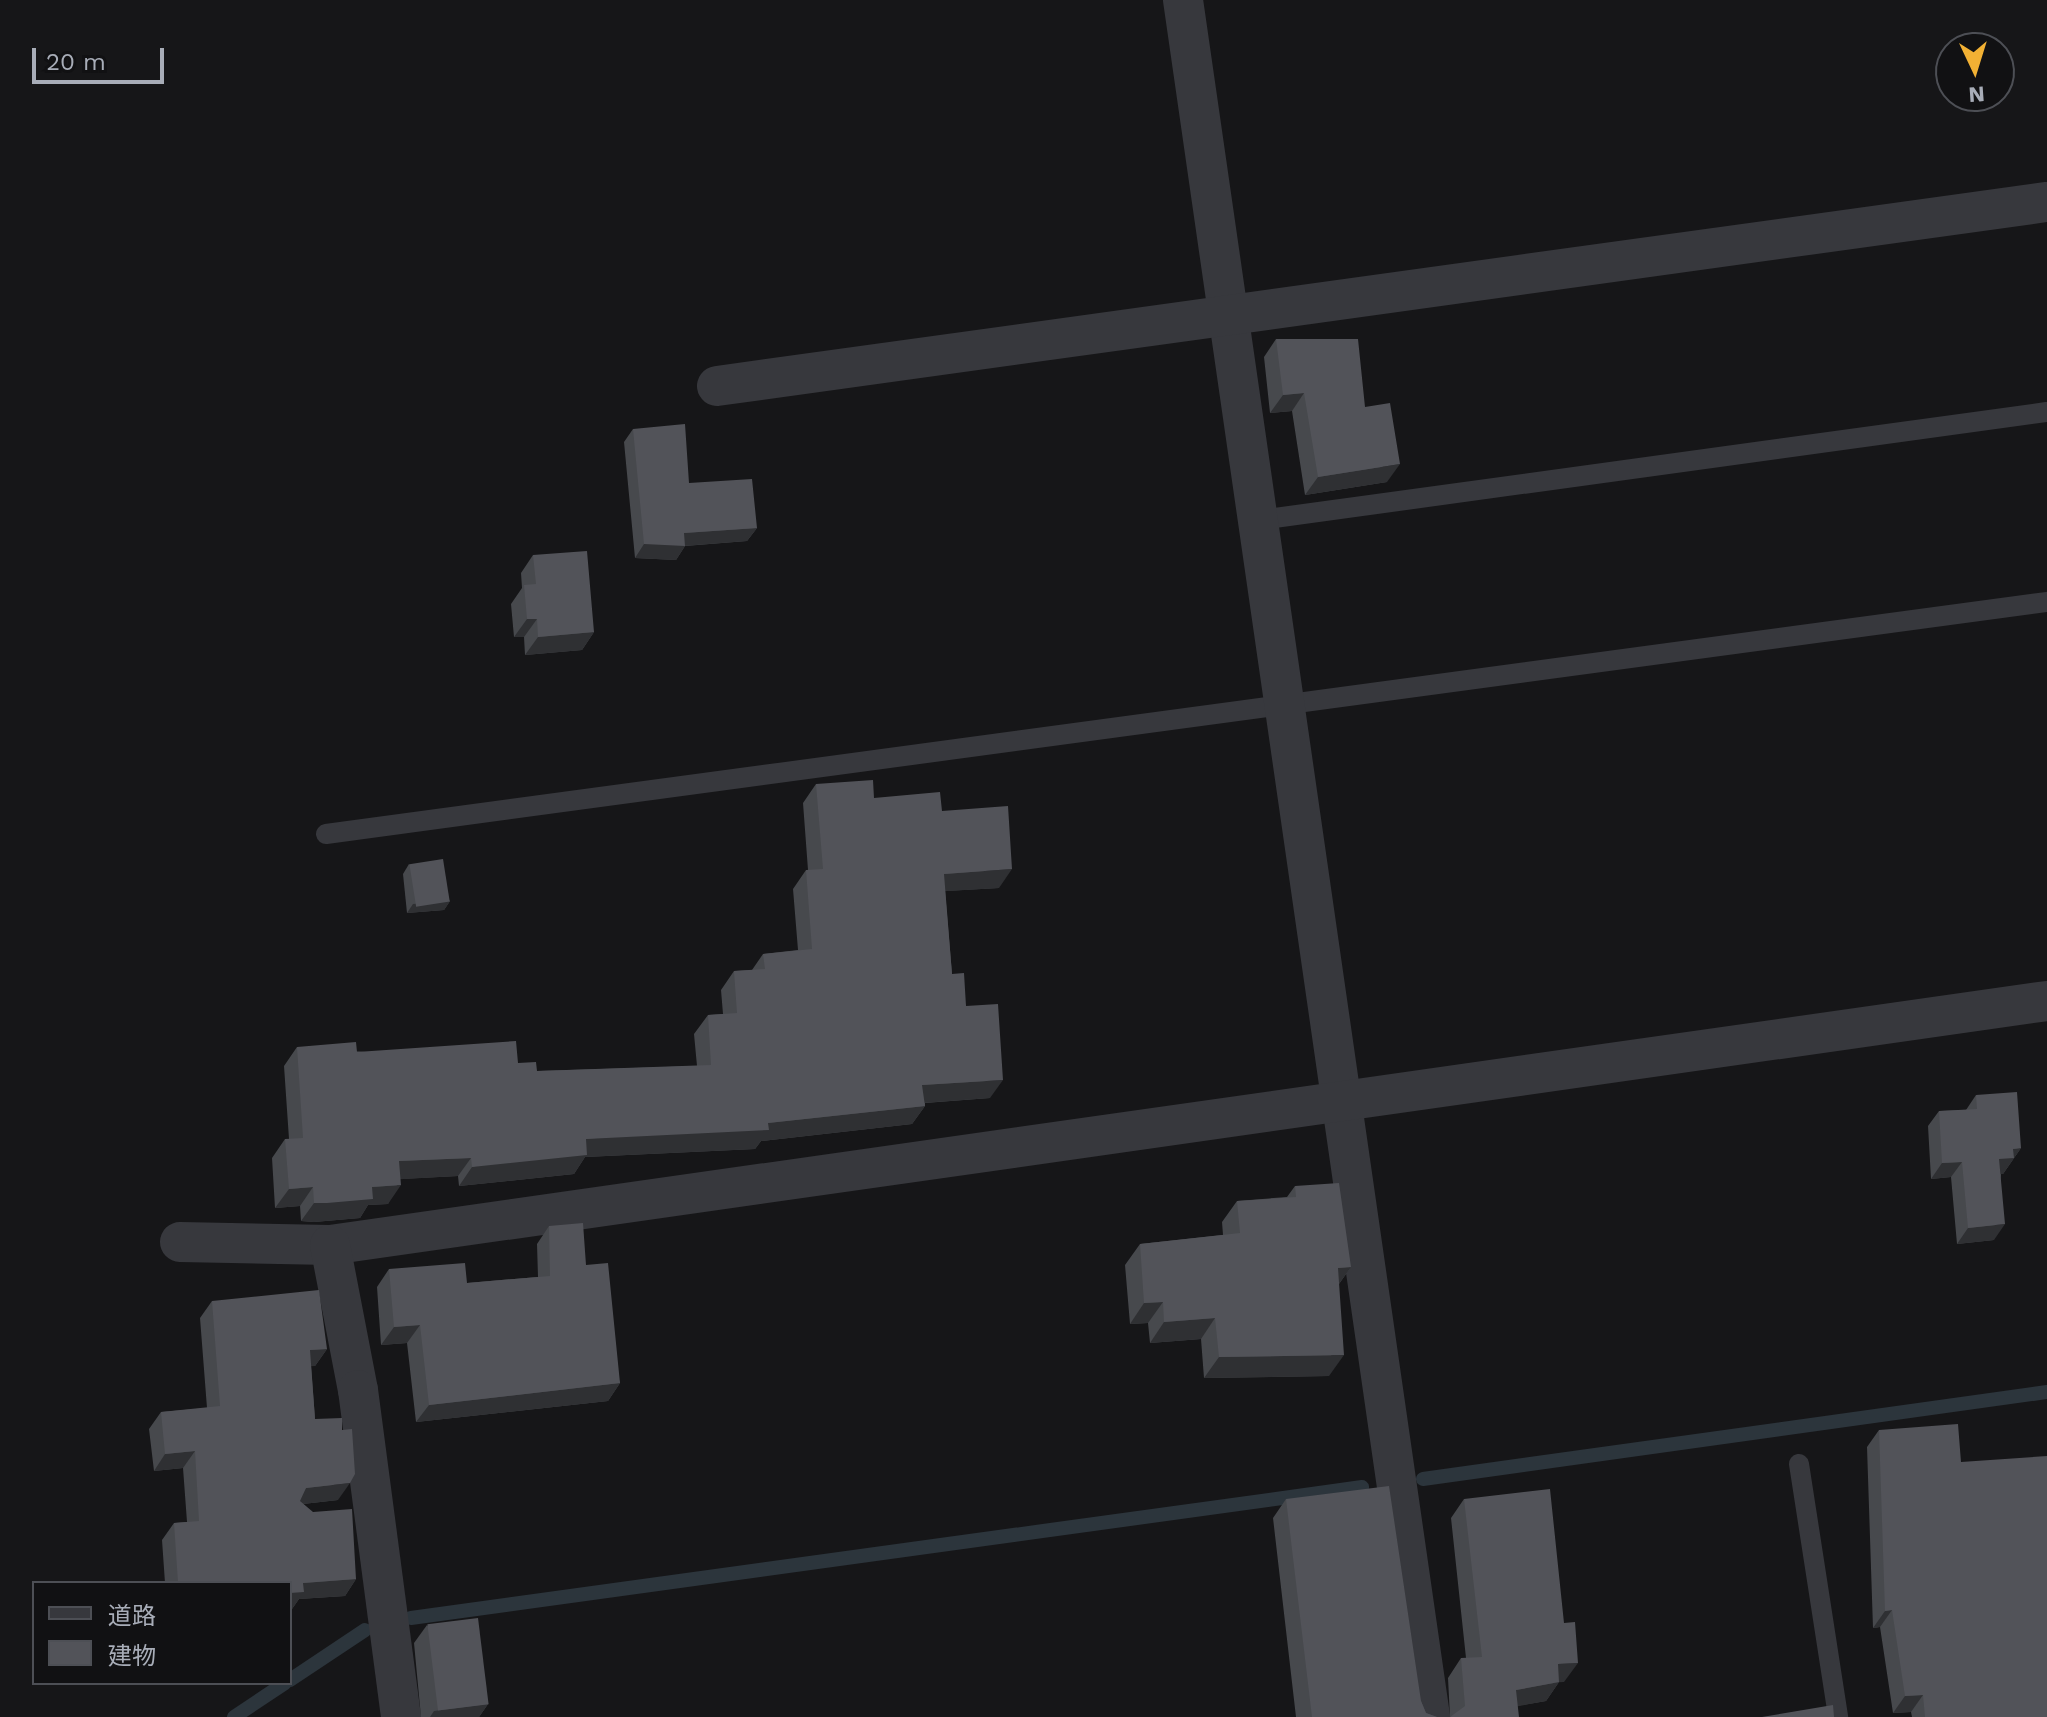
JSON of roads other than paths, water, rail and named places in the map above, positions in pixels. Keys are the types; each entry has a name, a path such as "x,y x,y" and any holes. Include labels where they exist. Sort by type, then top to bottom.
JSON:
{"street":[{"path":"1183,0 1253,521 1345,1096 1430,1717"},
{"path":"717,386 2047,202"},
{"path":"180,1242 330,1245 1345,1096 2047,1001"},
{"path":"330,1245 359,1512 401,1717"}],"lane":[{"path":"1253,521 2047,412"},
{"path":"326,834 2047,602"},
{"path":"1799,1464 1838,1717"}],"waterway":[{"path":"1423,1479 2047,1392"},
{"path":"411,1618 1362,1487"},
{"path":"292,1679 365,1630"},
{"path":"234,1717 282,1685"}]}
